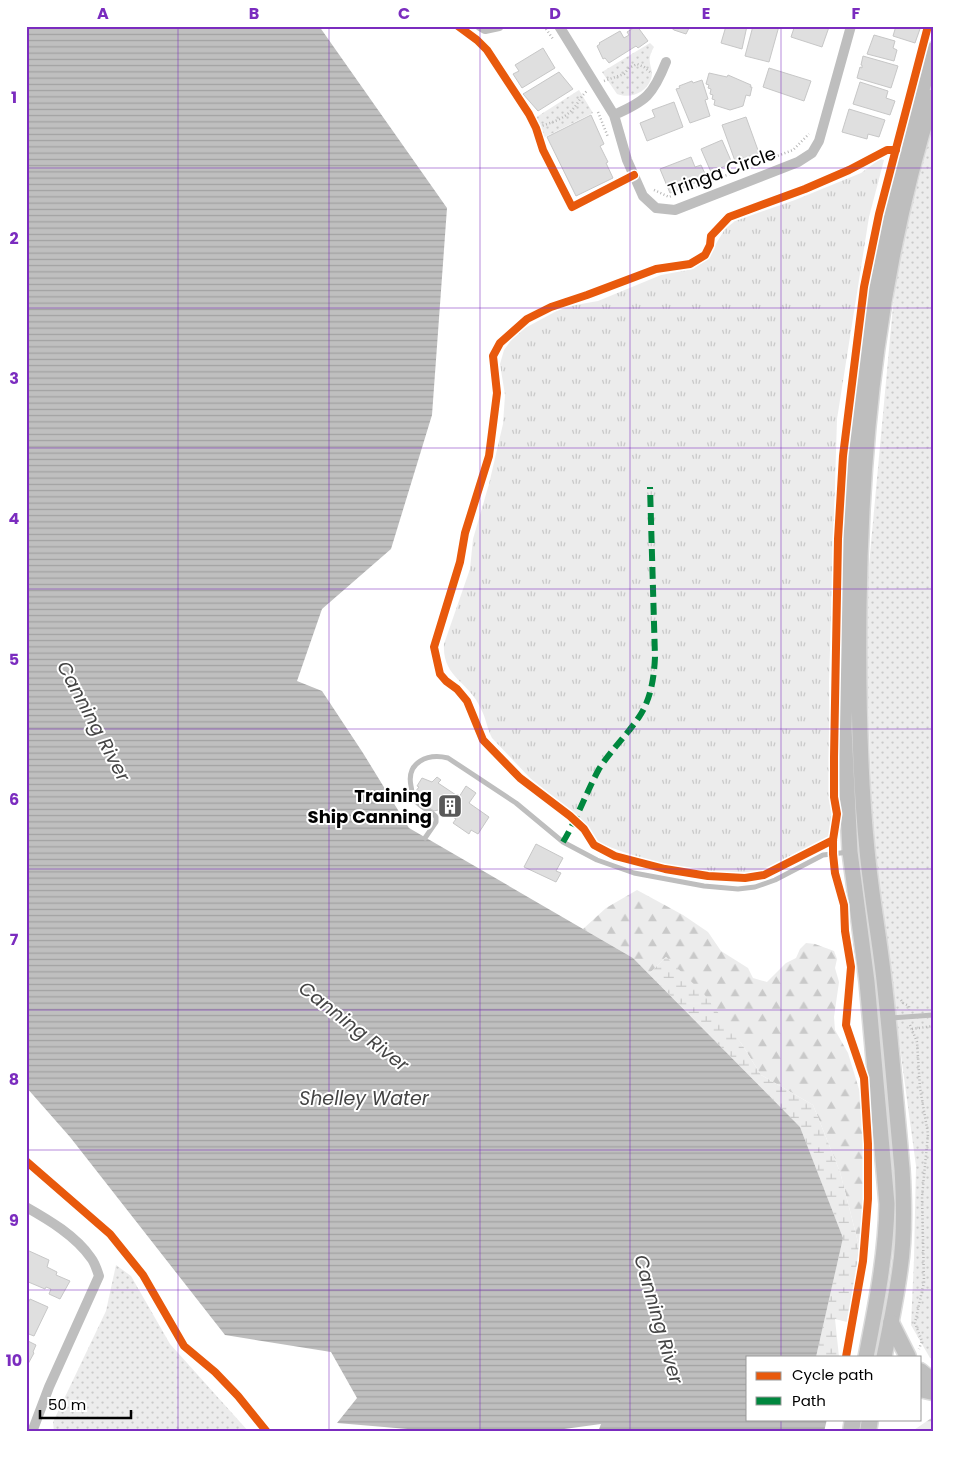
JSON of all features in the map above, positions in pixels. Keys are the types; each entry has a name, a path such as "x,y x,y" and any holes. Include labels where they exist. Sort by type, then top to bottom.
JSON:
{"highway":[{"path":"891,1324 913,1354"}],"main road":[{"path":"866,1356 883,1263 886,1204 867,982 850,852 844,728 849,513 857,410 873,296 894,191 933,50"},
{"path":"884,1356 900,1268 904,1199 888,1018 867,850 858,703 860,535 870,394 885,294 902,210 923,127 933,98"}],"street":[{"path":"480,26 485,29 499,26"},
{"name":"Tringa Circle","path":"559,26 614,115 627,160 642,193 656,208 675,210 798,162 812,153 819,140 851,26"},
{"path":"614,115 638,104 649,95 658,84 666,62"},
{"path":"26,1207 45,1218 80,1245 92,1260 99,1276 49,1387 32,1432"}],"lane":[{"path":"425,838 436,822 436,818 414,799 409,776 412,768 419,762 432,756 440,756 448,758 516,804 563,842 597,860 634,874 704,886 738,889 755,887 775,880 823,855 867,850"},
{"path":"888,1018 933,1015"}],"path":[{"path":"544,26 555,43"},
{"path":"603,81 624,74 629,68 637,64 644,66 650,73 666,62"},
{"path":"536,128 565,116 574,108 580,96 590,89"},
{"path":"596,108 610,144"},
{"path":"642,193 650,188 669,197 793,150 809,134"},
{"path":"900,999 908,1006 910,1029 917,1042 920,1088 928,1134 922,1197 924,1282 915,1323 922,1341 913,1354"},
{"path":"912,1029 933,1026"}],"green space":[{"path":"650,43 654,47 650,57 652,75 649,84 637,94 627,96 617,94 602,72"},
{"path":"579,90 593,113 543,138 535,118"},
{"path":"933,125 933,1359 930,1358 911,1325 916,1166 873,849 865,608 897,263"},
{"path":"880,159 884,160 869,217 837,419 829,683 832,827 829,837 774,867 738,876 698,873 635,856 599,843 586,824 530,778 492,738 483,712 470,692 447,665 445,655 444,644 470,569 473,539 489,484 503,424 505,395 500,364 504,350 512,339 525,328 564,307 598,301 661,275 693,269 706,260 725,229 735,221 795,200 861,173"},
{"path":"637,890 683,915 708,932 721,951 748,968 753,978 767,982 786,963 796,958 800,949 806,943 815,944 834,951 837,959 835,968 839,982 834,1017 835,1030 848,1053 862,1099 865,1210 859,1246 840,1172 813,1105 761,1075 741,1043 666,957 649,974 633,958 583,929 606,908"},
{"path":"666,957 704,994 741,1043 761,1075 813,1105 840,1172 859,1246 847,1322 835,1319 839,1356 816,1356 843,1238 800,1127 649,974"},
{"path":"116,1265 131,1276 170,1344 249,1432 54,1432 53,1422 106,1311"},
{"path":"933,1417 933,1432 911,1432"}],"water":[{"name":"Shelley Water","path":"26,26 319,26 447,208 432,415 391,549 322,609 297,681 322,691 409,828 633,958 800,1127 843,1238 816,1356 746,1356 746,1420 827,1420 824,1432 598,1432 601,1424 542,1432 443,1432 337,1423 357,1398 331,1352 225,1335 70,1137 26,1087"}],"building":[{"path":"637,26 648,41 638,48 636,46 609,63 605,58 603,59 597,46 599,43 620,31 624,38 629,35 627,32"},
{"path":"669,26 690,26 686,34"},
{"path":"726,26 747,26 742,49 721,43"},
{"path":"753,26 779,26 769,62 745,56"},
{"path":"896,26 921,26 915,43 893,36"},
{"path":"789,27 829,27 822,47 791,37 794,28"},
{"path":"874,35 895,41 893,48 897,50 894,61 867,54"},
{"path":"543,48 555,68 522,88 513,74 519,71 515,65"},
{"path":"863,56 898,66 891,88 857,78 860,67 862,68"},
{"path":"769,68 811,81 804,101 763,87"},
{"path":"559,72 573,89 538,111 523,94"},
{"path":"709,73 727,77 728,75 751,85 750,96 746,95 743,106 730,110 714,105 715,100 712,99 713,95 710,94 711,89 706,84"},
{"path":"702,80 708,99 705,100 710,116 690,123 676,89 692,81 693,83"},
{"path":"860,82 888,91 886,98 895,101 890,115 853,104"},
{"path":"674,102 683,127 647,141 640,123 655,117 652,110"},
{"path":"849,109 885,120 879,137 868,134 867,139 842,132"},
{"path":"591,115 604,144 600,146 613,178 576,196 547,137"},
{"path":"746,117 759,153 735,161 722,125"},
{"path":"722,140 732,163 711,172 701,149"},
{"path":"691,157 695,167 701,165 707,178 670,193 660,169"},
{"name":"Training Ship Canning","path":"437,777 441,780 438,783 459,797 466,786 476,793 469,803 489,817 478,834 471,830 469,834 453,823 456,819 445,812 444,814 438,810 434,811 416,799 419,795 415,792 422,778 432,782"},
{"path":"536,844 563,858 556,871 561,873 556,882 524,867"},
{"path":"27,1250 49,1260 47,1267 57,1272 56,1275 70,1281 60,1299 49,1294 51,1289 46,1287 45,1289 26,1281"},
{"path":"30,1299 48,1307 34,1336 26,1333 26,1307"},
{"path":"26,1340 36,1345 28,1364 26,1364"}],"marked path":[{"path":"563,842 599,769 639,717 651,688 655,657 650,487"}],"cycle path":[{"path":"458,26 487,50 529,114 543,150 572,207 634,175"},
{"path":"846,1356 863,1261 868,1199 868,1144 864,1078 846,1025 851,967 845,931 844,905 835,873 833,854 837,814 834,797 834,757 838,539 843,456 864,287 879,214 928,26"},
{"path":"833,840 764,875 745,878 708,876 665,869 615,856 594,845 584,829 520,778 483,740 467,701 440,674 434,647 460,562 465,533 489,456 497,393 493,356 500,343 527,319 551,307 656,269 690,264 705,255 710,245 711,236 729,217 805,189 849,170 887,150 896,150"},
{"path":"26,1161 110,1234 143,1275 184,1346 215,1372 238,1396 267,1432"}],"place":[{"name":"Training Ship Canning","path":"450,806"}],"water label":[{"name":"Canning River","path":"94,721"},
{"name":"Canning River","path":"354,1026"},
{"name":"Canning River","path":"659,1319"}]}
